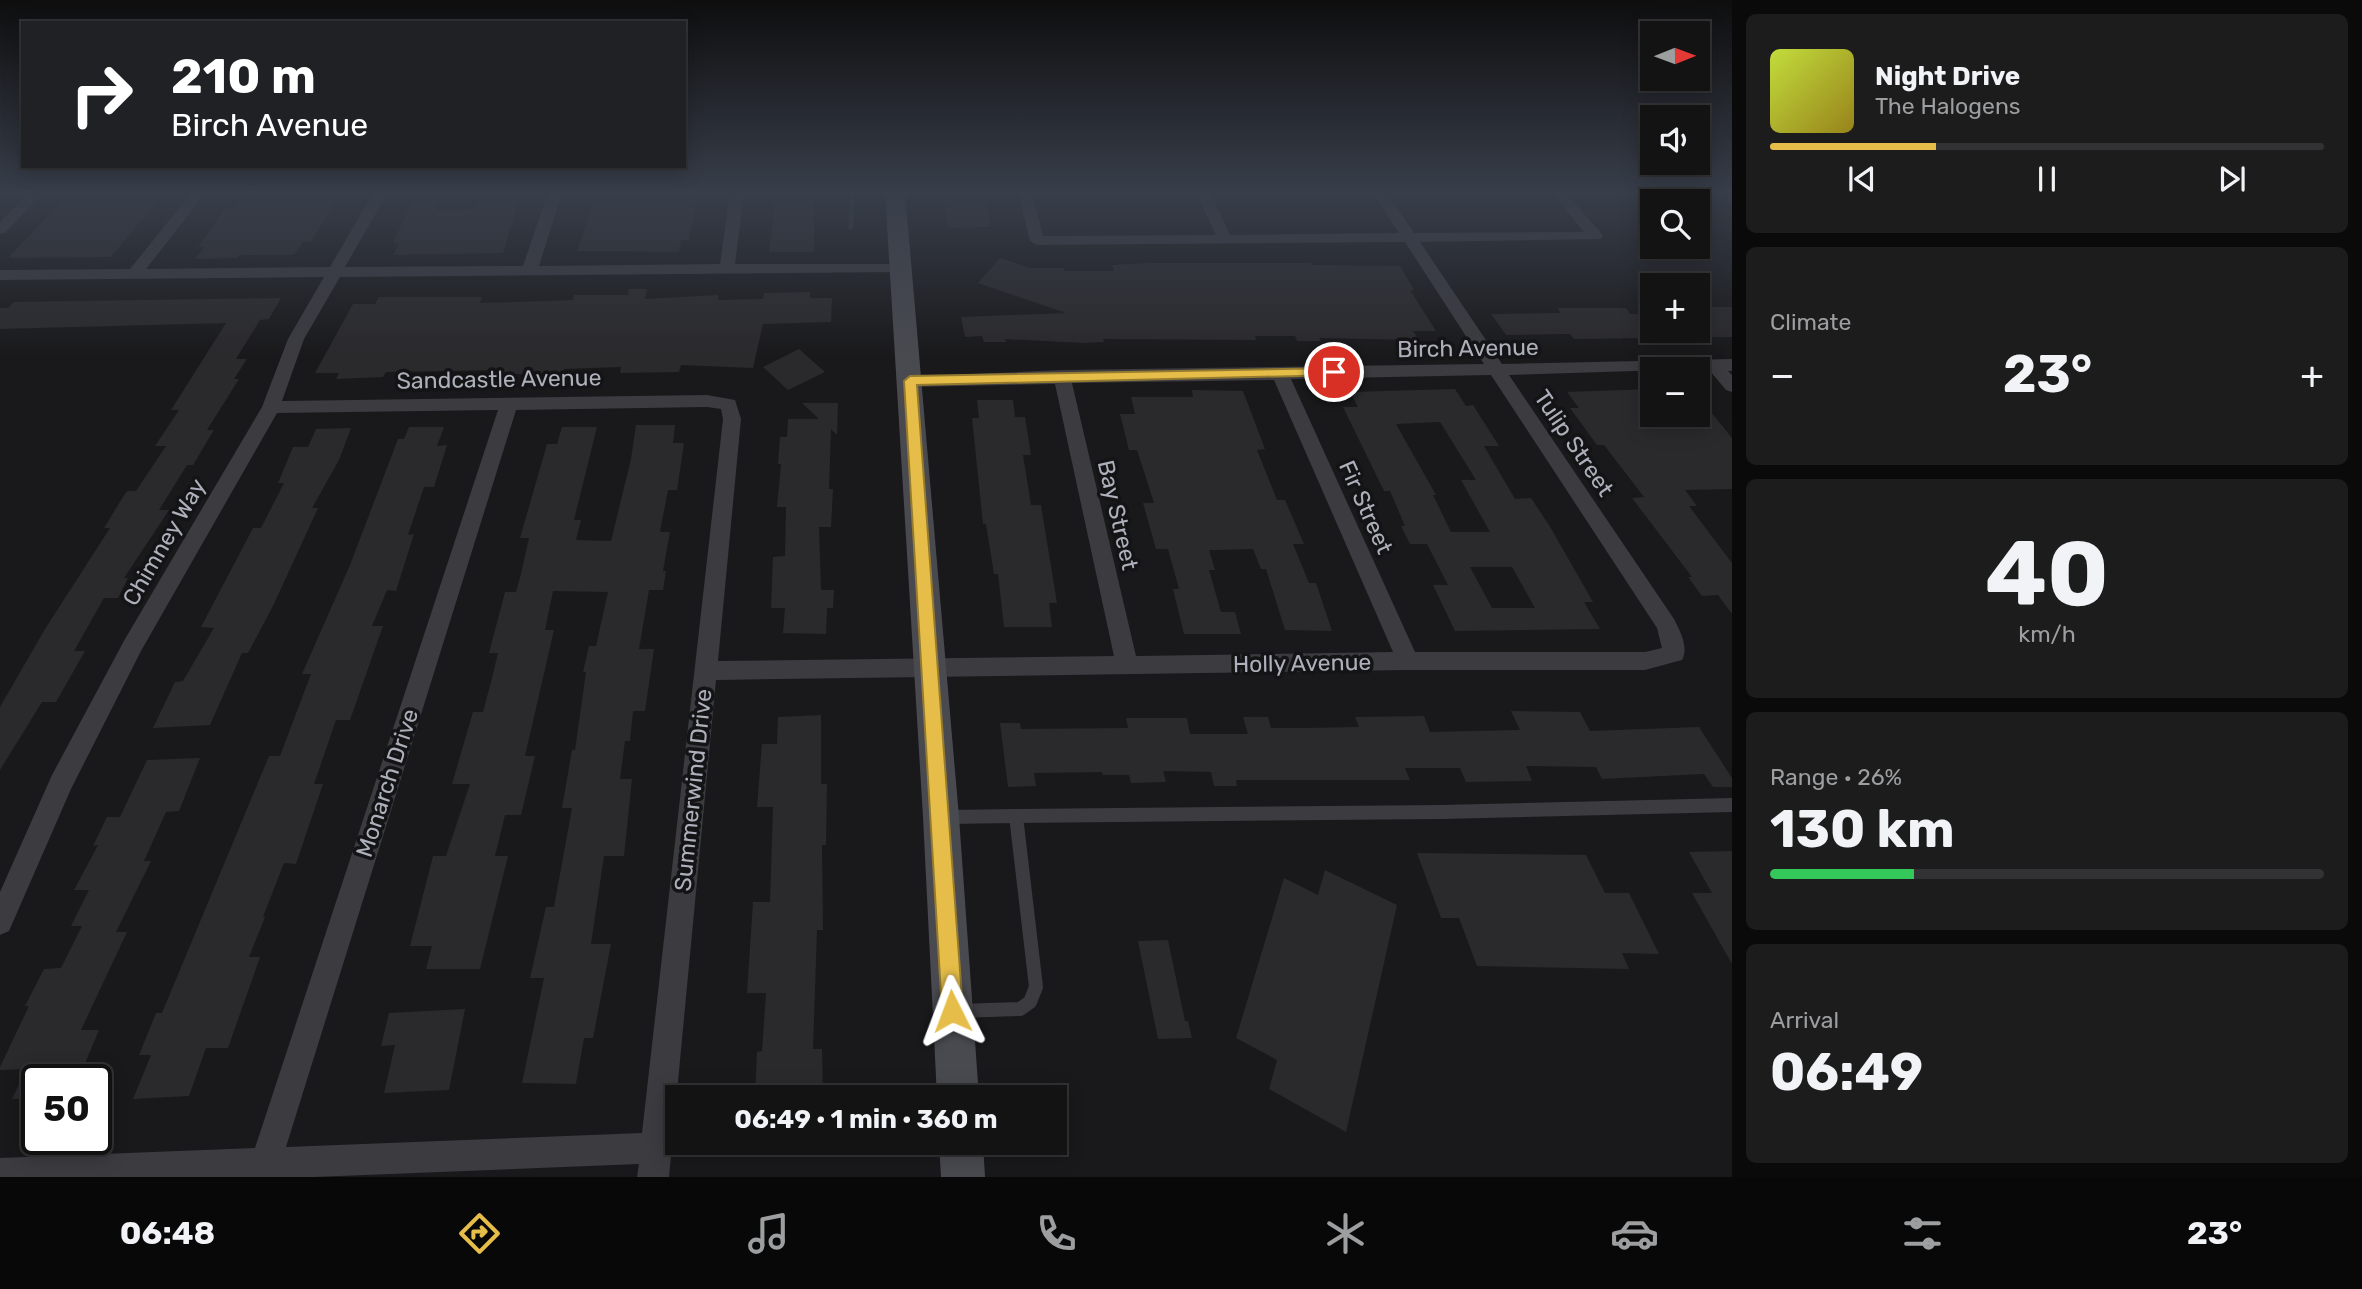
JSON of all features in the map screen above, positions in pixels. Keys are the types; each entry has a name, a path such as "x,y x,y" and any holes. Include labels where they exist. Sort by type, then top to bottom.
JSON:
{"main road":[{"path":"899,247 941,817 957,1085"},
{"path":"962,1155 963,1177"}],"street":[{"path":"135,273 156,247"},
{"name":"Chimney Way","path":"0,922 61,783 133,645 271,407 296,339 348,247"},
{"path":"529,272 537,247"},
{"path":"727,269 730,247"},
{"name":"Tulip Street","path":"1415,247 1666,625 1674,654"},
{"path":"0,275 901,267"},
{"path":"1723,365 1732,386"},
{"name":"Birch Avenue","path":"910,381 1723,365"},
{"name":"Fir Street","path":"1280,373 1408,661"},
{"name":"Bay Street","path":"1062,376 1127,666"},
{"name":"Sandcastle Avenue","path":"271,407 509,402 706,401 729,404"},
{"name":"Monarch Drive","path":"265,1164 509,402"},
{"name":"Summerwind Drive","path":"655,1163 732,419 729,404"},
{"name":"Holly Avenue","path":"705,671 1408,661 1645,661 1674,654"},
{"path":"0,1174 265,1164 655,1163"}],"lane":[{"path":"941,817 1732,804"},
{"path":"952,1011 1020,1009 1030,1002 1036,987 1016,817"}],"building":[{"path":"19,247 119,247 111,257 8,258"},
{"path":"198,247 300,247 294,255 239,255 237,258 195,259 204,247"},
{"path":"397,247 505,247 503,253 393,255"},
{"path":"578,247 680,247 679,252 577,251"},
{"path":"770,247 814,247 814,252 769,252"},
{"path":"1000,258 1030,268 1064,268 1064,271 1114,271 1112,265 1150,263 1400,266 1414,290 1410,290 1436,331 1413,331 1419,340 1319,338 1321,341 1297,341 1295,336 1255,336 1256,340 1103,339 1104,342 1084,343 1005,339 1006,342 984,342 982,336 965,337 961,317 1066,313 978,283"},
{"path":"629,289 647,289 645,299 718,295 718,300 763,299 764,293 810,292 810,298 832,298 831,322 763,324 753,368 681,365 679,372 620,373 621,367 564,369 563,373 543,374 503,374 503,370 386,372 383,377 336,379 339,373 315,373 353,304 375,304 379,297 482,297 480,303 517,302 573,300 574,295 628,295"},
{"path":"281,298 269,319 260,320 236,359 247,359 234,379 239,379 207,430 214,430 193,465 187,465 159,510 169,510 124,578 128,578 118,598 104,598 74,651 85,651 56,702 42,702 0,770 0,707 45,629 110,528 104,528 118,505 127,491 136,491 166,446 155,446 179,410 171,410 226,323 0,329 0,308 8,308 14,302"},
{"path":"1710,307 1732,307 1732,337 1710,337"},
{"path":"1557,308 1626,308 1630,314 1640,314 1640,338 1574,339 1570,334 1506,335 1491,314 1561,313"},
{"path":"799,349 825,372 788,390 763,367"},
{"path":"1455,389 1466,406 1473,405 1499,446 1484,446 1515,499 1531,498 1549,525 1593,602 1584,602 1600,629 1455,631 1433,585 1448,585 1427,544 1410,544 1390,491 1384,491 1343,407 1358,407 1350,392","holes":["1440,422 1476,480 1461,480 1490,532 1451,532 1433,495 1436,495 1396,424","1470,567 1512,567 1535,608 1492,608"]},
{"path":"1640,389 1640,427 1710,427 1710,411 1732,438 1732,489 1685,490 1697,506 1689,506 1732,563 1732,614 1718,595 1702,596 1688,577 1692,577 1632,498 1644,497 1604,445 1597,445 1570,408 1579,408 1567,392"},
{"path":"1192,390 1243,391 1265,449 1257,450 1277,500 1285,500 1304,544 1293,544 1309,583 1316,583 1332,631 1285,630 1266,569 1261,569 1253,549 1209,550 1215,570 1209,570 1221,612 1235,612 1241,634 1184,634 1173,589 1179,589 1168,549 1156,549 1143,503 1154,503 1137,450 1129,450 1120,414 1135,414 1131,397 1193,397"},
{"path":"977,400 1013,400 1015,417 1025,417 1031,455 1023,455 1031,505 1041,505 1057,603 1049,603 1052,627 1004,627 998,574 994,574 986,524 983,524 972,418 979,418"},
{"path":"802,403 838,403 837,435 831,429 831,527 819,527 821,590 834,590 833,608 827,608 826,634 783,633 785,608 771,608 773,557 785,556 786,507 777,507 781,464 778,464 780,437 787,437 788,419 819,419"},
{"path":"636,425 675,425 673,443 684,443 677,490 668,490 660,532 670,532 663,571 666,571 663,590 649,590 639,649 654,649 645,711 633,711 630,741 625,741 620,779 632,779 624,856 604,856 591,944 611,944 593,1038 584,1038 576,1084 522,1083 544,978 530,978 546,907 554,907 572,808 562,808 572,750 575,750 586,672 583,672 589,646 596,646 608,592 553,591 545,630 554,630 525,756 535,756 521,815 505,815 495,856 508,856 480,969 426,969 432,946 410,946 433,856 446,856 470,784 452,784 473,712 483,712 498,653 489,653 505,592 516,592 521,574 529,538 520,538 547,444 557,444 562,427 597,427 574,520 581,520 576,540 611,541 631,459"},
{"path":"409,427 444,427 437,446 447,445 434,487 424,487 408,535 414,534 396,591 387,590 372,626 383,626 350,720 336,720 314,784 323,784 296,864 284,863 263,917 249,957 260,957 228,1048 206,1048 189,1096 133,1099 151,1055 139,1055 156,1013 162,1013 269,756 280,756 311,674 302,674 350,565 398,439 404,439"},
{"path":"351,428 339,460 312,508 318,508 273,606 248,653 242,653 210,725 153,728 175,682 183,681 214,628 201,627 253,528 261,528 284,483 278,483 293,447 308,447 316,429"},
{"path":"1511,711 1580,712 1590,731 1699,727 1732,778 1732,787 1713,787 1704,774 1602,779 1596,767 1526,766 1532,781 1466,782 1460,768 1405,768 1410,780 1236,780 1237,786 1214,786 1211,772 1163,771 1166,782 1131,783 1129,775 1103,775 1102,772 1034,773 1036,786 1008,787 1000,723 1020,723 1021,729 1128,728 1126,718 1187,718 1190,734 1248,734 1243,717 1268,717 1271,728 1305,728 1359,727 1355,717 1424,716 1430,732 1520,730"},
{"path":"821,715 821,784 827,784 826,845 822,845 823,930 817,930 813,1049 822,1049 823,1085 756,1085 757,1052 762,1051 766,993 747,993 753,902 770,902 773,807 757,807 762,744 777,744 778,717"},
{"path":"200,758 179,811 166,812 144,861 151,861 116,932 127,932 81,1030 99,1030 85,1064 21,1064 21,1069 0,1070 29,1006 25,1006 44,969 61,968 82,926 71,926 89,890 74,890 98,845 93,846 107,817 120,817 147,760"},
{"path":"1732,851 1732,964 1692,893 1712,893 1689,852"},
{"path":"1417,853 1586,855 1605,893 1629,893 1659,954 1622,953 1629,969 1477,966 1459,918 1441,918"},
{"path":"1325,870 1397,905 1346,1132 1269,1089 1277,1060 1236,1038 1284,878 1318,895"},
{"path":"1168,940 1185,1021 1188,1021 1192,1038 1158,1039 1138,941"},
{"path":"465,1009 449,1090 384,1093 395,1045 381,1046 389,1013"},
{"path":"21,1080 21,1099 12,1099"}],"route":[{"path":"952,1011 910,381 1334,372"}]}
